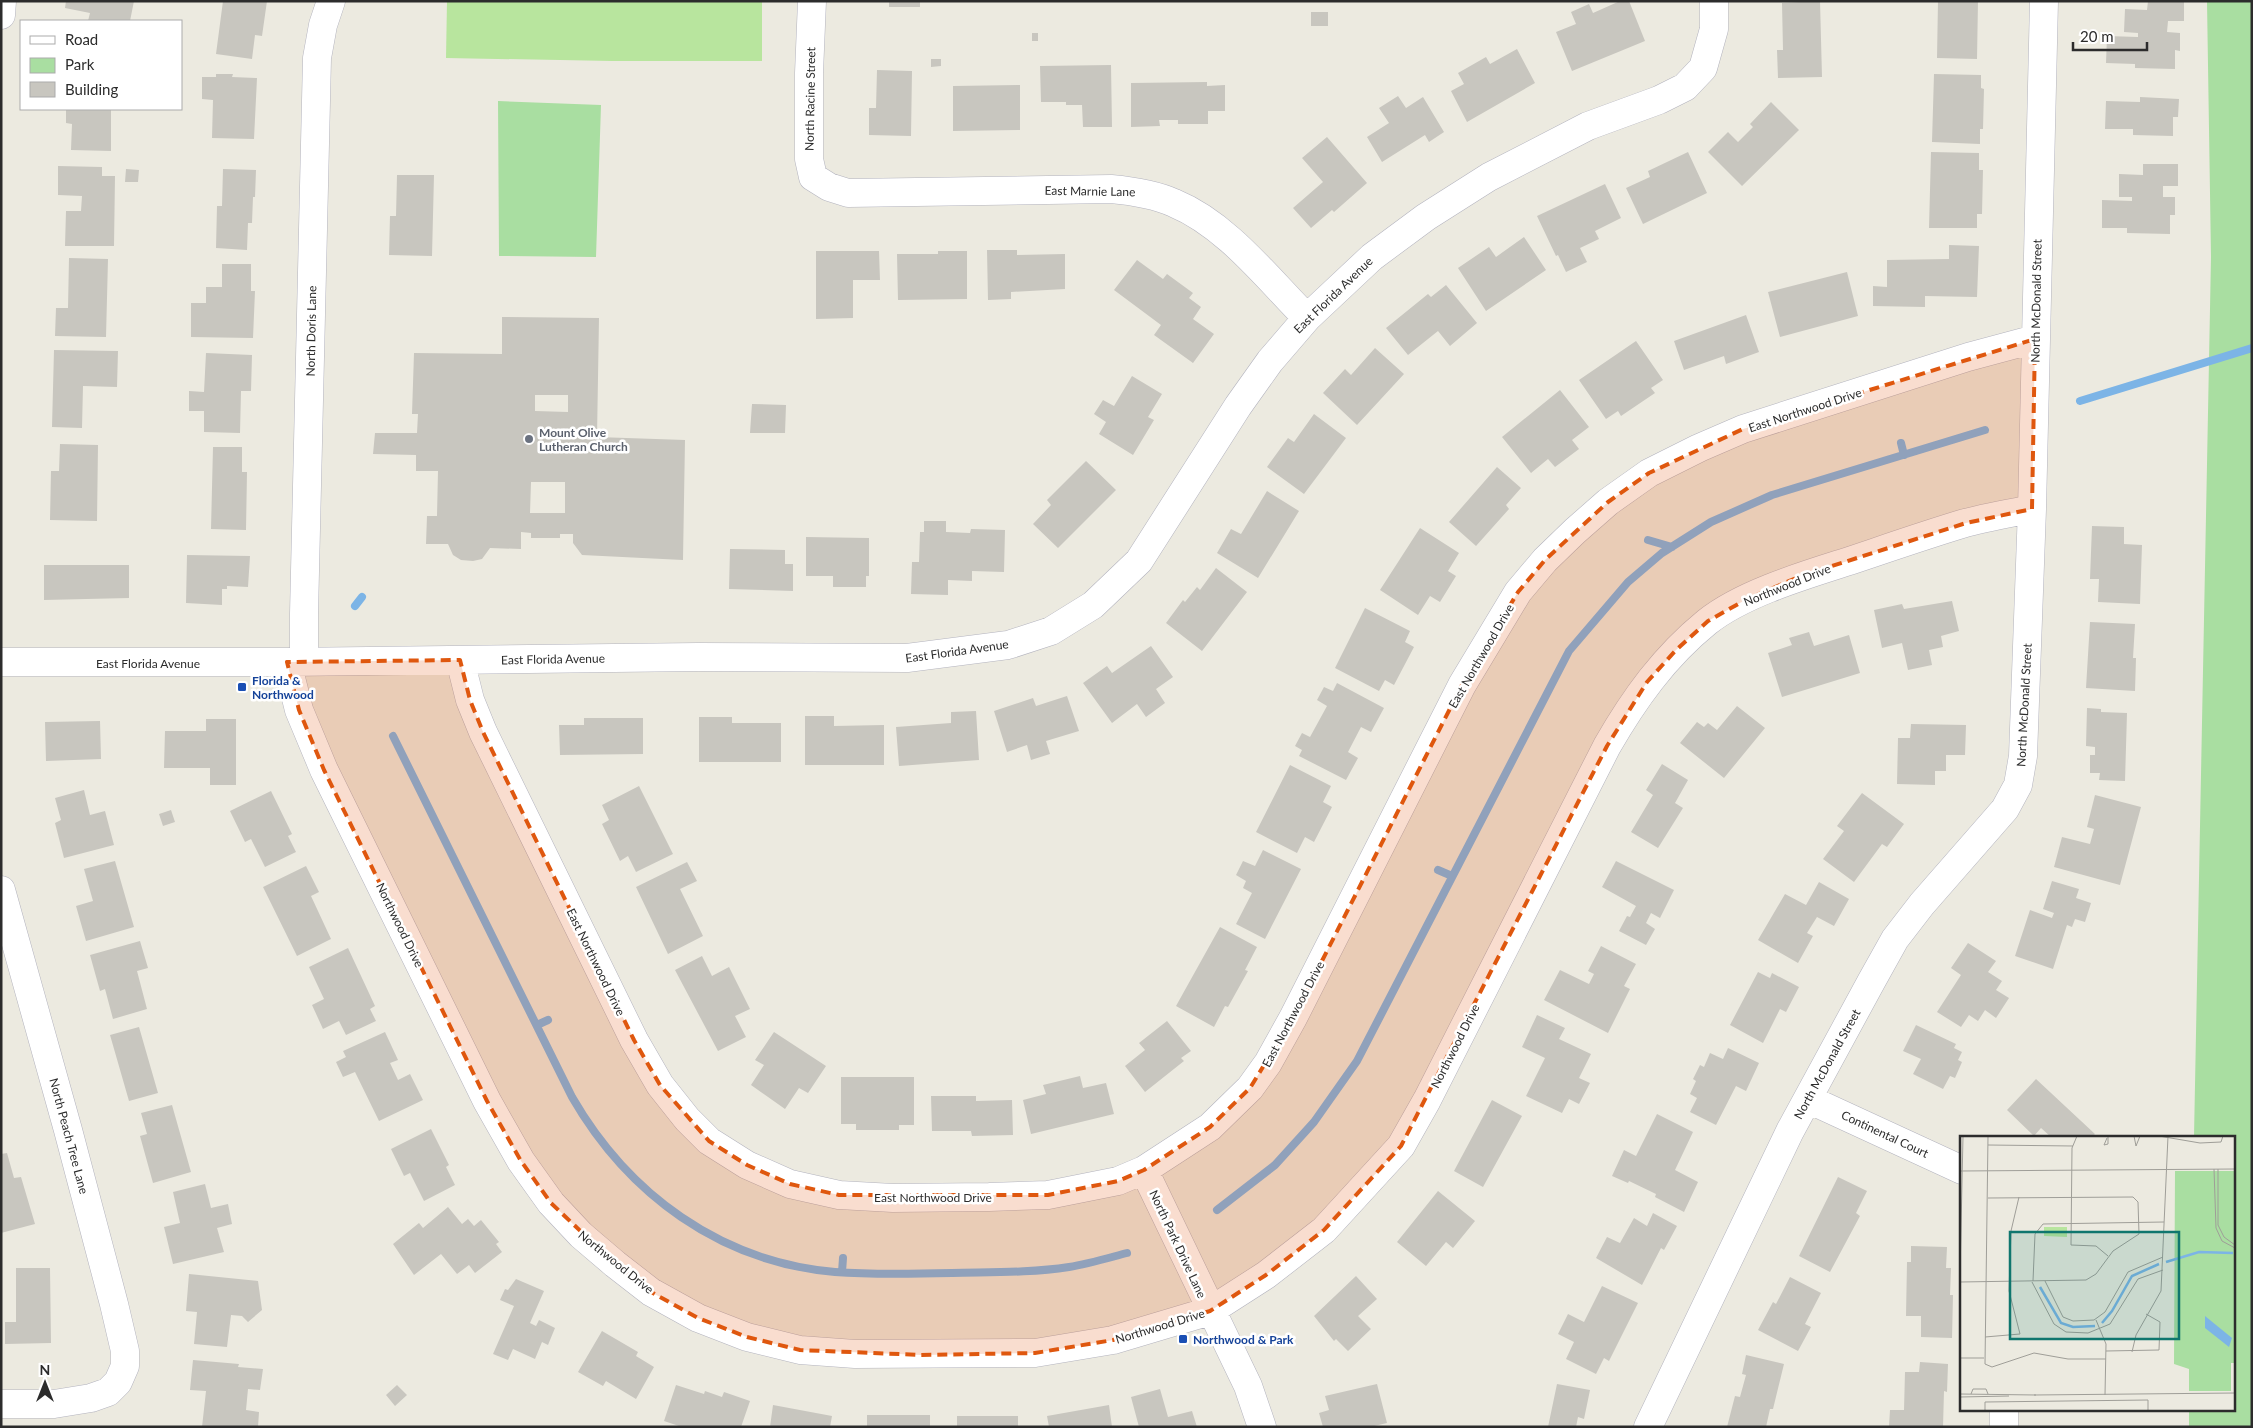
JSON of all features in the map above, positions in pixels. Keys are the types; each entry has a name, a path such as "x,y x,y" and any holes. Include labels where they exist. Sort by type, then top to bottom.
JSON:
{"street":[{"path":"1,15 2,1"},
{"name":"North Doris Lane","path":"295,662 317,58 323,25 331,1"},
{"name":"North Racine Street","path":"812,1 809,73 809,160 813,178 829,187"},
{"name":"East Florida Avenue","path":"1,662 295,662 698,657 907,658 1008,645 1051,631 1093,605 1139,561 1238,406 1270,361 1306,318 1372,258 1426,217 1489,177 1588,126 1659,100 1685,87 1703,68 1714,29 1714,1"},
{"name":"North McDonald Street","path":"1648,1427 1785,1140 1895,939 1922,904 2005,809 2018,785 2023,756 2032,509 2044,1"},
{"name":"East Marnie Lane","path":"829,187 848,193 872,194 1111,189 1140,192 1175,203 1208,223 1239,248 1306,318"},
{"name":"East Northwood Drive","path":"460,660 470,700 483,732 634,1040 660,1086 687,1119 709,1141 747,1165 790,1184 839,1195 893,1198 1048,1195 1118,1181 1144,1170 1210,1127 1250,1088 1268,1063 1293,1018 1462,684 1518,592 1545,560 1574,531 1608,502 1649,474 1699,448 1734,433 1968,357 2035,339"},
{"name":"Northwood Drive","path":"295,662 299,710 324,770 487,1101 521,1161 551,1203 581,1235 651,1292 698,1318 747,1336 800,1350 855,1354 1035,1353 1113,1340 1210,1311 1266,1275 1324,1230 1401,1146 1427,1100 1607,746 1647,682 1676,650 1708,621 1747,599 1801,576 1966,523 2032,509"},
{"name":"North Peach Tree Lane","path":"1,890 70,1139 125,1351 125,1366 118,1382 108,1392 72,1402 1,1404"},
{"name":"Continental Court","path":"1808,1099 1960,1169"},
{"name":"North Park Drive Lane","path":"1144,1170 1210,1311 1248,1386 1262,1427"},
{"path":"2004,1410 2004,1427"}],"highlighted area":[{"path":"2035,339 2032,509 1966,523 1801,576 1747,599 1708,621 1676,650 1647,682 1607,746 1401,1146 1324,1230 1266,1275 1210,1311 1113,1340 1035,1353 921,1355 800,1350 747,1337 698,1318 651,1292 615,1264 551,1203 521,1161 487,1101 324,770 299,710 287,662 460,660 470,700 483,732 634,1040 660,1085 709,1141 747,1165 790,1184 839,1195 1048,1195 1118,1181 1144,1170 1210,1127 1250,1088 1293,1018 1462,685 1518,592 1545,560 1608,502 1649,473 1743,429"}],"green space":[{"path":"447,1 762,1 762,61 446,58"},
{"path":"2207,1 2252,1 2252,1427 2189,1427 2189,1410 2236,1410 2236,1136 2194,1136 2211,257"},
{"path":"498,101 601,105 596,257 499,256"}],"building":[{"path":"66,1 134,1 130,20 88,20 90,13 65,8"},
{"path":"223,1 267,1 262,36 255,35 252,59 216,54"},
{"path":"889,1 920,1 920,7 889,7"},
{"path":"1620,1 1629,1 1645,41 1572,71 1556,32 1576,24 1571,12 1589,4 1593,13"},
{"path":"1820,1 1822,77 1778,78 1777,50 1783,50 1782,3"},
{"path":"1938,1 1978,1 1977,59 1937,58"},
{"path":"2148,1 2184,1 2184,21 2168,21 2167,32 2180,33 2180,51 2175,50 2175,69 2135,68 2135,64 2106,63 2107,36 2138,37 2138,33 2124,32 2125,9 2147,10"},
{"path":"1311,12 1328,12 1328,26 1311,26"},
{"path":"1032,33 1038,33 1038,41 1032,41"},
{"path":"1517,49 1535,83 1467,122 1451,91 1464,84 1458,73 1486,57 1490,64"},
{"path":"931,59 941,59 941,66 931,67"},
{"path":"1111,65 1112,127 1083,127 1082,105 1066,105 1066,102 1041,102 1040,66"},
{"path":"877,70 912,71 911,136 869,135 869,108 876,108"},
{"path":"216,74 233,74 232,77 257,78 254,139 212,138 213,100 202,99 202,77 216,77"},
{"path":"1934,74 1981,75 1981,88 1984,89 1983,129 1980,129 1980,144 1932,142"},
{"path":"1207,82 1207,86 1225,85 1225,111 1208,111 1208,124 1178,124 1178,120 1159,120 1160,126 1131,127 1131,83"},
{"path":"1020,85 1020,130 953,131 953,86"},
{"path":"1398,96 1406,108 1423,97 1444,132 1429,142 1425,135 1382,162 1367,137 1389,123 1379,108"},
{"path":"2140,97 2179,99 2178,117 2173,117 2173,136 2133,135 2133,129 2105,129 2106,101 2140,102"},
{"path":"1771,102 1799,130 1742,186 1708,152 1728,132 1738,142 1753,127 1750,124"},
{"path":"66,110 111,110 111,151 71,150 72,124 66,123"},
{"path":"1327,137 1367,183 1334,212 1332,210 1311,228 1293,208 1323,182 1302,158"},
{"path":"1688,152 1707,193 1643,224 1626,188 1650,177 1648,171"},
{"path":"1931,152 1979,153 1979,170 1983,170 1982,214 1977,214 1977,228 1929,228"},
{"path":"2143,164 2178,164 2178,186 2163,186 2163,197 2175,197 2175,215 2170,215 2170,234 2127,233 2127,228 2102,228 2102,200 2132,201 2132,197 2119,197 2119,174 2143,175"},
{"path":"58,166 102,167 102,176 115,176 114,246 65,246 66,211 81,211 82,196 58,195"},
{"path":"126,169 139,170 138,182 125,182"},
{"path":"223,169 256,170 252,223 248,223 247,250 216,248 217,206 222,206"},
{"path":"397,175 434,175 432,256 389,255 390,216 396,216"},
{"path":"1605,184 1621,218 1595,231 1599,239 1580,248 1587,262 1566,272 1558,255 1556,256 1537,216"},
{"path":"1524,237 1546,270 1486,311 1458,268 1489,247 1496,257"},
{"path":"1949,245 1979,246 1977,297 1925,296 1925,307 1873,306 1873,286 1887,287 1887,260 1949,259"},
{"path":"987,250 1017,250 1017,255 1065,254 1065,289 1011,292 1011,299 988,300"},
{"path":"816,251 879,251 880,280 853,280 853,318 816,319"},
{"path":"938,251 967,251 967,299 898,300 897,254 938,254"},
{"path":"69,258 108,259 106,337 55,336 56,308 68,308"},
{"path":"1137,260 1163,279 1167,274 1193,293 1189,298 1201,307 1193,319 1214,334 1193,363 1154,335 1161,325 1114,290"},
{"path":"222,264 251,264 251,291 255,291 253,338 191,337 191,303 206,303 206,287 222,287"},
{"path":"1847,272 1858,316 1780,337 1768,292"},
{"path":"1446,285 1477,323 1450,346 1438,331 1408,355 1386,328 1428,294 1431,297"},
{"path":"1746,315 1759,352 1726,364 1724,356 1684,370 1674,341"},
{"name":"Mount Olive Lutheran Church","path":"502,317 599,318 597,437 685,440 683,560 582,555 573,543 573,534 560,534 560,538 531,538 531,533 521,532 521,549 490,548 482,559 473,561 461,560 453,555 448,544 426,544 427,516 437,516 438,471 416,471 416,455 373,454 375,433 417,433 418,414 412,414 414,353 502,354","holes":["535,395 568,395 568,412 535,411","531,482 565,482 565,513 530,513"]},
{"path":"1636,341 1663,380 1651,388 1655,393 1621,416 1618,411 1606,419 1579,380"},
{"path":"1375,348 1404,374 1357,425 1323,393 1345,369 1351,375"},
{"path":"54,350 118,351 117,387 83,386 82,428 52,427"},
{"path":"206,353 252,355 251,391 241,391 240,433 204,432 204,411 189,411 189,391 204,392"},
{"path":"1132,376 1162,394 1148,417 1154,420 1133,455 1099,434 1106,422 1094,414 1103,400 1114,406"},
{"path":"1560,390 1589,427 1572,440 1579,449 1555,467 1548,459 1531,473 1502,437"},
{"path":"752,404 786,405 785,433 750,433"},
{"path":"1314,414 1346,438 1304,494 1267,467 1288,438 1294,442"},
{"path":"60,444 98,445 97,521 50,520 51,471 59,471"},
{"path":"213,447 242,447 242,472 247,472 246,530 211,529"},
{"path":"1086,461 1116,490 1058,548 1033,524 1051,505 1047,500"},
{"path":"1497,467 1521,488 1506,505 1509,509 1476,546 1449,522"},
{"path":"1267,491 1299,511 1258,578 1217,553 1231,529 1241,534"},
{"path":"924,521 946,521 946,532 970,533 971,529 1005,530 1004,572 972,571 972,581 948,580 948,595 911,594 912,562 919,562 920,532 924,532"},
{"path":"2092,526 2124,527 2124,544 2142,545 2140,604 2098,602 2099,579 2090,579"},
{"path":"1420,528 1459,553 1448,571 1456,576 1440,602 1430,596 1418,615 1380,590"},
{"path":"806,537 869,538 869,576 866,576 866,587 833,587 833,576 806,576"},
{"path":"730,549 785,550 785,564 793,564 793,591 729,589"},
{"path":"187,555 250,556 248,587 227,586 227,589 222,589 222,605 186,603"},
{"path":"44,565 129,565 129,598 44,600"},
{"path":"1216,568 1247,592 1202,651 1166,623 1183,600 1185,602 1197,587 1200,590"},
{"path":"1952,601 1959,631 1941,636 1943,647 1929,650 1932,665 1908,670 1902,643 1882,648 1874,610 1902,604 1904,609"},
{"path":"1365,608 1410,631 1405,642 1414,647 1394,685 1385,680 1379,691 1335,668"},
{"path":"2090,622 2135,624 2133,658 2136,658 2135,691 2086,688"},
{"path":"1809,632 1814,646 1849,635 1860,673 1782,697 1768,653 1792,645 1789,638"},
{"path":"1151,646 1173,677 1156,689 1165,703 1146,717 1137,704 1112,723 1083,683 1107,666 1112,673"},
{"path":"1337,683 1384,708 1371,732 1361,727 1348,752 1358,758 1346,780 1299,756 1302,750 1295,746 1302,733 1310,737 1327,706 1317,700 1324,687 1333,691"},
{"path":"1067,696 1079,731 1046,741 1050,754 1031,760 1027,745 1007,752 994,711 1033,698 1036,706"},
{"path":"1737,706 1765,728 1724,778 1680,743 1697,722 1704,727 1708,723 1717,730"},
{"path":"2087,708 2101,709 2101,712 2127,713 2125,781 2099,780 2100,773 2090,773 2090,755 2095,755 2095,747 2086,746"},
{"path":"976,711 979,760 899,766 896,727 951,723 951,712"},
{"path":"805,716 834,716 834,726 884,725 884,765 805,765"},
{"path":"699,717 732,717 732,723 781,723 781,762 699,762"},
{"path":"584,718 643,718 643,754 560,755 559,725 584,725"},
{"path":"206,719 236,719 236,785 210,785 210,768 164,768 165,731 206,731"},
{"path":"100,721 101,759 46,761 45,722"},
{"path":"1911,724 1966,725 1965,755 1946,755 1946,771 1935,771 1935,785 1897,784 1898,738 1910,738"},
{"path":"1662,764 1688,780 1675,803 1683,808 1658,848 1631,832 1653,795 1646,790"},
{"path":"1290,765 1331,786 1323,802 1332,807 1314,842 1305,837 1297,853 1256,832"},
{"path":"639,786 673,854 636,872 628,856 620,861 602,824 609,820 602,805"},
{"path":"84,790 90,815 105,811 114,845 64,858 55,823 61,820 55,798"},
{"path":"271,791 292,834 288,836 296,852 265,867 251,839 245,842 230,811"},
{"path":"1862,793 1904,824 1887,847 1882,844 1854,882 1823,859 1844,831 1837,826"},
{"path":"2095,795 2141,807 2120,885 2054,867 2062,837 2090,844 2094,829 2087,827"},
{"path":"171,810 175,822 163,826 159,814"},
{"path":"1263,850 1301,869 1265,939 1236,924 1252,893 1243,888 1246,881 1236,875 1243,861 1255,866"},
{"path":"115,861 134,927 86,941 76,906 93,901 84,869"},
{"path":"1616,861 1674,890 1660,918 1651,913 1646,923 1655,929 1646,945 1619,931 1627,916 1630,917 1636,906 1602,887"},
{"path":"687,862 697,881 680,889 703,936 668,954 636,887"},
{"path":"306,866 319,892 311,896 331,939 297,956 263,887"},
{"path":"2052,881 2079,889 2076,898 2091,903 2085,922 2075,919 2072,927 2067,925 2053,969 2015,956 2030,910 2052,918 2054,913 2043,909"},
{"path":"1819,882 1849,899 1834,926 1817,917 1807,933 1813,936 1798,963 1758,940 1785,894 1806,905"},
{"path":"1220,927 1257,947 1245,970 1248,971 1228,1007 1225,1006 1214,1027 1176,1006"},
{"path":"140,941 148,968 137,971 147,1009 113,1019 105,989 100,991 90,955"},
{"path":"1968,943 1996,961 1988,972 2002,981 1996,990 2009,998 1996,1018 1985,1010 1978,1021 1969,1015 1961,1027 1937,1012 1961,975 1951,968"},
{"path":"1601,946 1636,964 1624,986 1630,989 1608,1033 1544,1000 1560,970 1589,984 1594,974 1588,971"},
{"path":"348,948 375,1006 370,1009 376,1021 346,1035 339,1021 323,1029 312,1005 324,999 309,967"},
{"path":"702,956 712,976 729,967 750,1009 735,1016 746,1037 718,1051 675,970"},
{"path":"1758,972 1770,978 1772,973 1799,987 1786,1012 1780,1009 1763,1043 1730,1025"},
{"path":"1537,1015 1565,1028 1559,1039 1591,1054 1579,1078 1590,1083 1579,1104 1569,1099 1562,1113 1526,1096 1545,1058 1522,1047"},
{"path":"1167,1021 1191,1051 1181,1058 1184,1061 1145,1092 1125,1066 1145,1050 1139,1043"},
{"path":"1916,1025 1956,1044 1954,1048 1962,1052 1958,1060 1962,1062 1955,1078 1950,1076 1943,1089 1913,1074 1921,1059 1903,1051"},
{"path":"139,1027 158,1093 129,1101 110,1035"},
{"path":"385,1032 398,1060 390,1063 398,1080 410,1074 423,1100 379,1121 355,1072 343,1077 336,1062 346,1057 343,1051"},
{"path":"774,1032 826,1066 808,1093 799,1088 785,1109 751,1085 764,1065 755,1060"},
{"path":"1728,1048 1759,1063 1746,1091 1736,1086 1716,1125 1690,1112 1697,1098 1690,1094 1696,1081 1693,1079 1700,1065 1704,1067 1710,1053 1723,1059"},
{"path":"1080,1076 1083,1088 1106,1083 1114,1114 1031,1134 1023,1100 1046,1094 1043,1085"},
{"path":"841,1077 914,1077 914,1125 899,1125 899,1130 856,1130 856,1124 841,1124"},
{"path":"2036,1079 2095,1134 2093,1136 2050,1136 2041,1128 2034,1136 2007,1110"},
{"path":"931,1096 976,1096 976,1101 1012,1100 1013,1135 972,1136 971,1131 932,1131"},
{"path":"1492,1100 1522,1116 1483,1187 1454,1171"},
{"path":"172,1105 191,1172 153,1183 140,1136 147,1134 141,1113"},
{"path":"1657,1114 1693,1132 1675,1170 1698,1182 1684,1212 1655,1197 1656,1194 1629,1181 1628,1183 1612,1176 1624,1150 1636,1156"},
{"path":"431,1129 449,1165 446,1167 455,1185 424,1201 410,1173 404,1176 391,1149"},
{"path":"7,1153 14,1178 21,1177 35,1224 1,1233 1,1154"},
{"path":"1838,1177 1867,1191 1856,1213 1860,1216 1830,1272 1799,1256"},
{"path":"205,1184 211,1208 228,1204 232,1224 217,1228 224,1252 173,1264 164,1227 180,1223 173,1192"},
{"path":"1438,1191 1475,1221 1453,1248 1446,1242 1426,1266 1397,1242"},
{"path":"448,1207 462,1224 468,1219 474,1226 481,1220 499,1242 496,1244 502,1252 475,1273 469,1265 457,1274 441,1254 414,1275 393,1244 419,1223 423,1228"},
{"path":"1653,1213 1677,1226 1664,1250 1661,1248 1642,1285 1596,1258 1607,1237 1620,1243 1634,1218 1647,1226"},
{"path":"1911,1246 1947,1247 1946,1268 1951,1268 1950,1295 1953,1295 1952,1338 1921,1337 1921,1316 1906,1316 1907,1262 1911,1262"},
{"path":"16,1268 50,1268 51,1343 5,1344 5,1322 16,1322"},
{"path":"189,1274 258,1281 262,1310 248,1322 242,1316 231,1315 227,1347 194,1344 197,1312 186,1311"},
{"path":"1356,1276 1377,1299 1358,1316 1371,1329 1348,1351 1336,1339 1334,1341 1314,1316"},
{"path":"1790,1277 1821,1293 1805,1324 1811,1327 1798,1351 1758,1330 1773,1302 1776,1304"},
{"path":"516,1279 544,1291 530,1323 536,1326 539,1320 555,1328 548,1345 542,1342 535,1359 513,1349 508,1360 493,1354 514,1306 500,1300 505,1289 508,1290"},
{"path":"1602,1286 1638,1303 1609,1361 1604,1358 1596,1374 1566,1359 1574,1342 1558,1334 1568,1314 1584,1322"},
{"path":"602,1331 638,1352 636,1356 654,1367 636,1399 606,1381 603,1386 578,1372"},
{"path":"1746,1355 1784,1364 1773,1409 1770,1409 1766,1427 1727,1427 1735,1396 1740,1397 1746,1375 1742,1374"},
{"path":"193,1360 239,1364 238,1367 263,1369 260,1390 248,1389 246,1410 259,1412 258,1427 202,1427 206,1391 190,1390"},
{"path":"1920,1362 1948,1364 1947,1392 1944,1391 1943,1427 1889,1427 1890,1410 1904,1410 1905,1372 1919,1372"},
{"path":"1377,1384 1387,1423 1370,1427 1323,1427 1319,1413 1329,1410 1325,1396"},
{"path":"1557,1384 1590,1390 1584,1419 1578,1417 1576,1427 1548,1427"},
{"path":"397,1385 407,1395 395,1406 386,1395"},
{"path":"676,1385 704,1394 705,1391 722,1397 724,1392 750,1401 741,1427 682,1427 664,1421"},
{"path":"1160,1389 1168,1417 1192,1411 1197,1427 1139,1427 1131,1397"},
{"path":"773,1405 832,1416 830,1427 770,1427"},
{"path":"1109,1405 1112,1427 1049,1427 1047,1416"},
{"path":"867,1415 930,1415 930,1427 867,1427"},
{"path":"957,1416 1018,1416 1018,1427 957,1427"}],"waterway":[{"path":"2080,401 2252,348"},
{"path":"1217,1210 1275,1165 1314,1122 1357,1061 1569,651 1628,582 1662,553 1711,522 1772,495 1985,430"},
{"path":"1901,443 1904,455"},
{"path":"1648,540 1672,547"},
{"path":"355,606 362,597"},
{"path":"393,736 572,1097 595,1132 621,1164 650,1192 681,1217 716,1238 753,1254 793,1266 835,1272 864,1274 1010,1272 1076,1266 1127,1253"},
{"path":"1438,870 1452,876"},
{"path":"537,1025 548,1020"},
{"path":"842,1272 843,1258"}],"place":[{"name":"Mount Olive Lutheran Church","path":"529,439"},
{"name":"Florida & Northwood","path":"242,687"},
{"name":"Northwood & Park","path":"1183,1339"}]}
